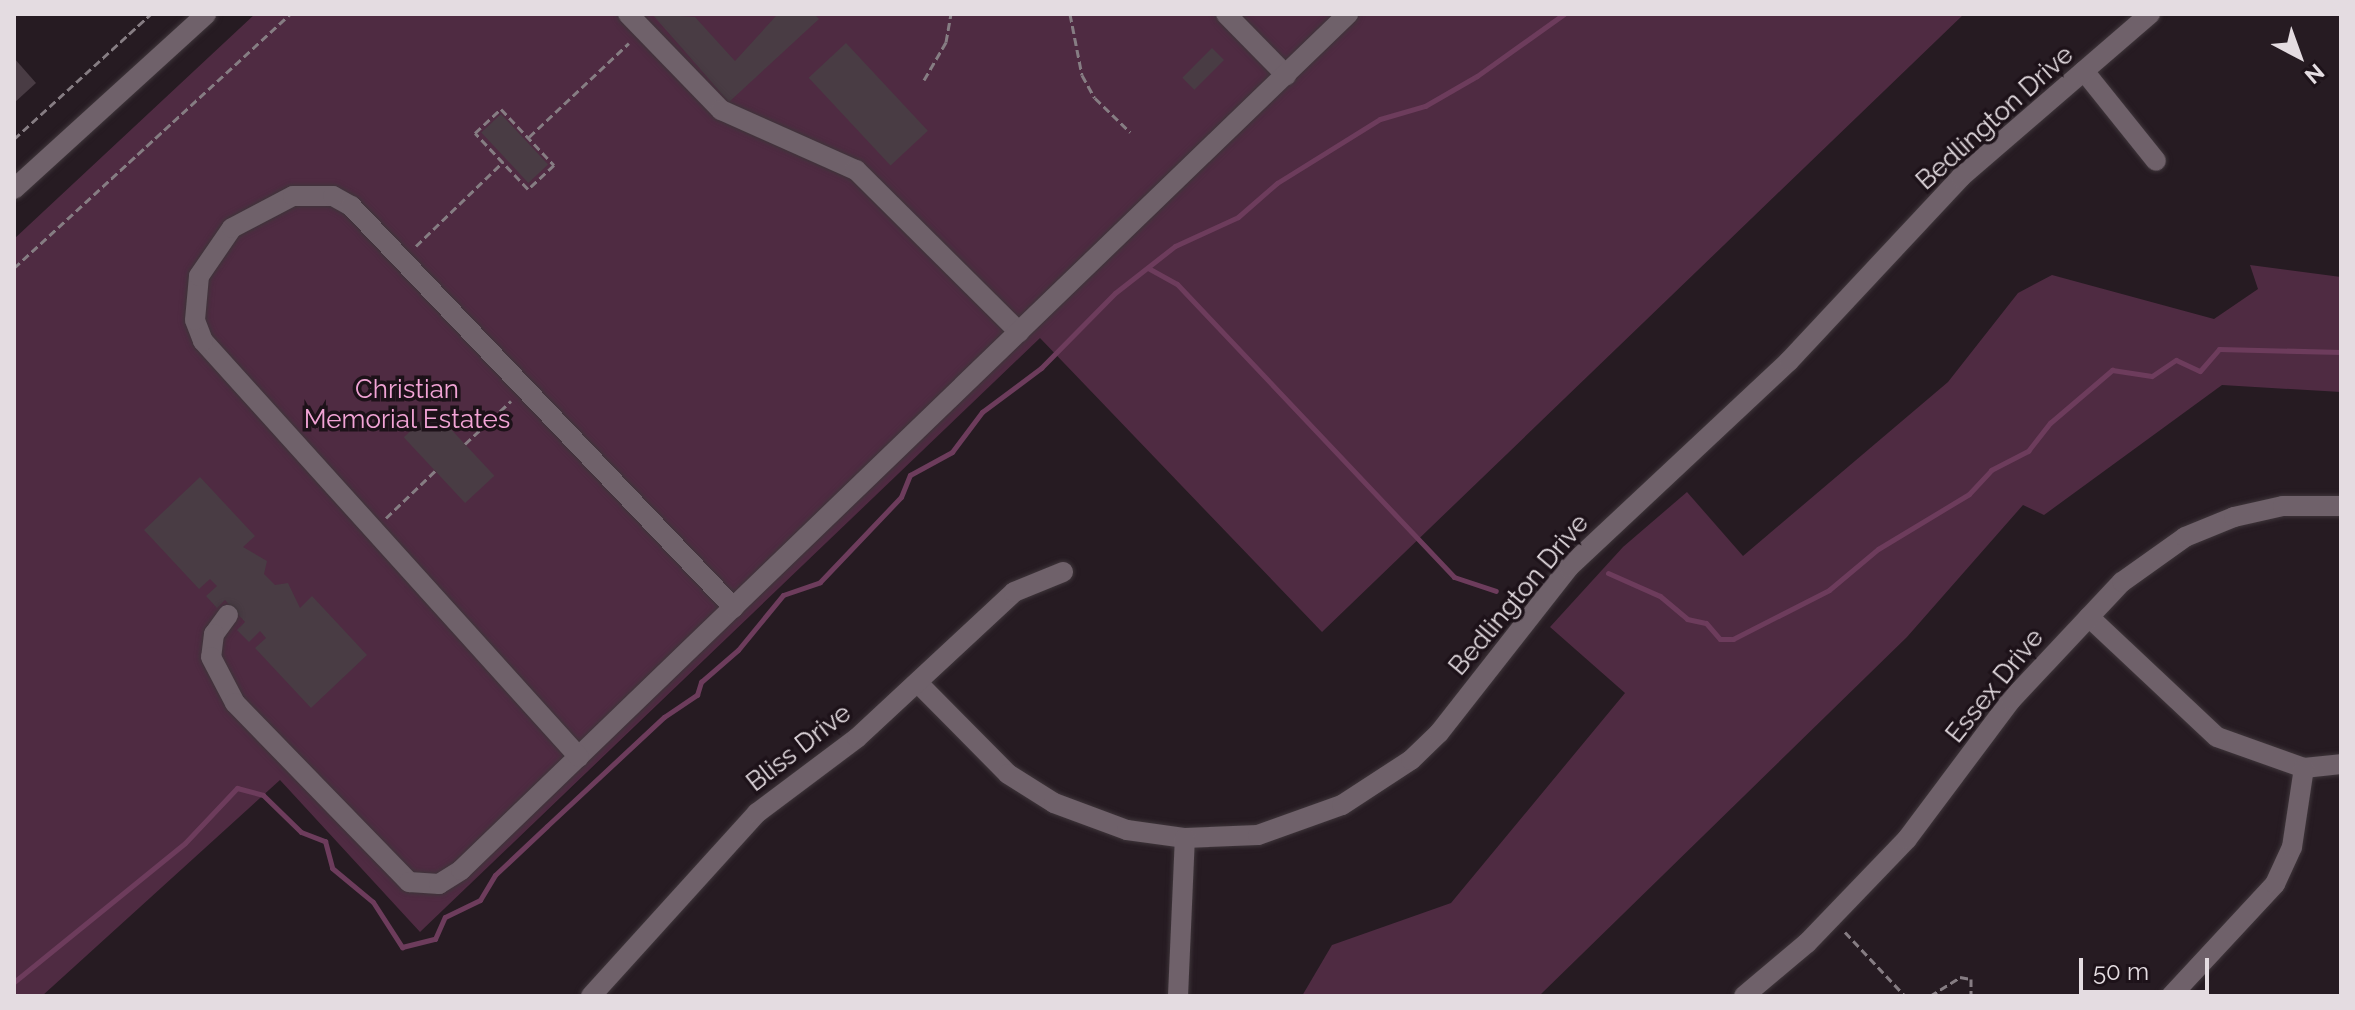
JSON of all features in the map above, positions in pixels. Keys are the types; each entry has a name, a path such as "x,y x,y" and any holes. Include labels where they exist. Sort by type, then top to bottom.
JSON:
{"street":[{"path":"628,14 721,110 856,170 1019,332"},
{"path":"1226,14 1286,75"},
{"path":"228,615 212,643 224,688 409,882 439,884 461,870 1348,14"},
{"name":"Bedlington Drive","path":"918,683 1008,774 1054,803 1127,830 1185,838 1258,835 1298,824 1342,805 1411,760 1569,567 1789,361 1961,177 2150,14"},
{"path":"14,189 199,16"},
{"path":"2084,71 2156,161"},
{"path":"579,757 221,365 203,341 194,300 207,259 232,228 293,196 333,196 351,206 734,608"},
{"name":"Essex Drive","path":"1744,996 1832,918 1907,839 2011,700 2122,582 2185,537 2283,506 2341,506"},
{"name":"Bliss Drive","path":"591,996 757,813 857,738 1014,592 1063,572"},
{"path":"2089,617 2217,737 2304,768 2341,764"},
{"path":"2171,996 2275,884 2292,847 2304,768"},
{"path":"1178,996 1185,838"}],"path":[{"path":"14,139 151,14"},
{"path":"14,268 290,14"},
{"path":"924,80 946,42 951,14"},
{"path":"1070,14 1082,75 1095,98 1130,132"},
{"path":"528,138 644,30"},
{"path":"501,109 554,165 528,189 503,162 475,133 501,109"},
{"path":"402,258 503,162"},
{"path":"465,444 525,388"},
{"path":"373,531 435,471"},
{"path":"1832,918 1905,996"},
{"path":"1930,996 1960,977 1971,979 1971,996"}],"green space":[{"name":"Christian Memorial Estates","path":"255,14 1964,14 1322,632 1040,338 420,932 280,780 42,996 14,996 14,239"},
{"path":"2250,265 2341,277 2341,392 2222,385 2044,515 2023,505 1907,637 1539,996 1302,996 1332,945 1451,903 1625,693 1550,627 1623,547 1687,492 1743,556 1948,382 2018,293 2052,275 2214,319 2258,289"}],"building":[{"path":"652,14 695,17 735,61 776,16 814,14 819,19 729,102"},
{"path":"846,43 928,131 891,166 809,78"},
{"path":"1212,48 1224,60 1194,90 1182,78"},
{"path":"14,58 36,83 14,103"},
{"path":"501,114 548,164 528,183 481,132"},
{"path":"433,410 494,476 465,503 404,437"},
{"path":"200,477 255,536 243,547 267,561 264,574 275,585 288,583 300,608 312,596 367,655 311,708 255,648 266,638 260,631 249,642 237,630 245,622 225,600 217,608 206,596 217,586 210,579 199,589 144,530"}],"waterway":[{"path":"14,982 185,843 237,788 263,795 301,832 325,841 332,868 373,902 402,947 435,939 445,917 480,900 495,875 664,717 697,695 701,682 738,650 783,595 820,582 901,497 910,475 952,452 982,412 1041,368 1115,293 1175,246 1238,217 1277,183 1380,119 1425,106 1477,76 1564,14"},
{"path":"1148,268 1177,284 1454,577 1496,591"},
{"path":"1608,573 1660,596 1687,619 1706,623 1720,639 1733,639 1829,590 1878,549 1969,494 1991,470 2028,451 2050,423 2112,370 2152,376 2176,360 2200,371 2219,349 2341,352"}]}
